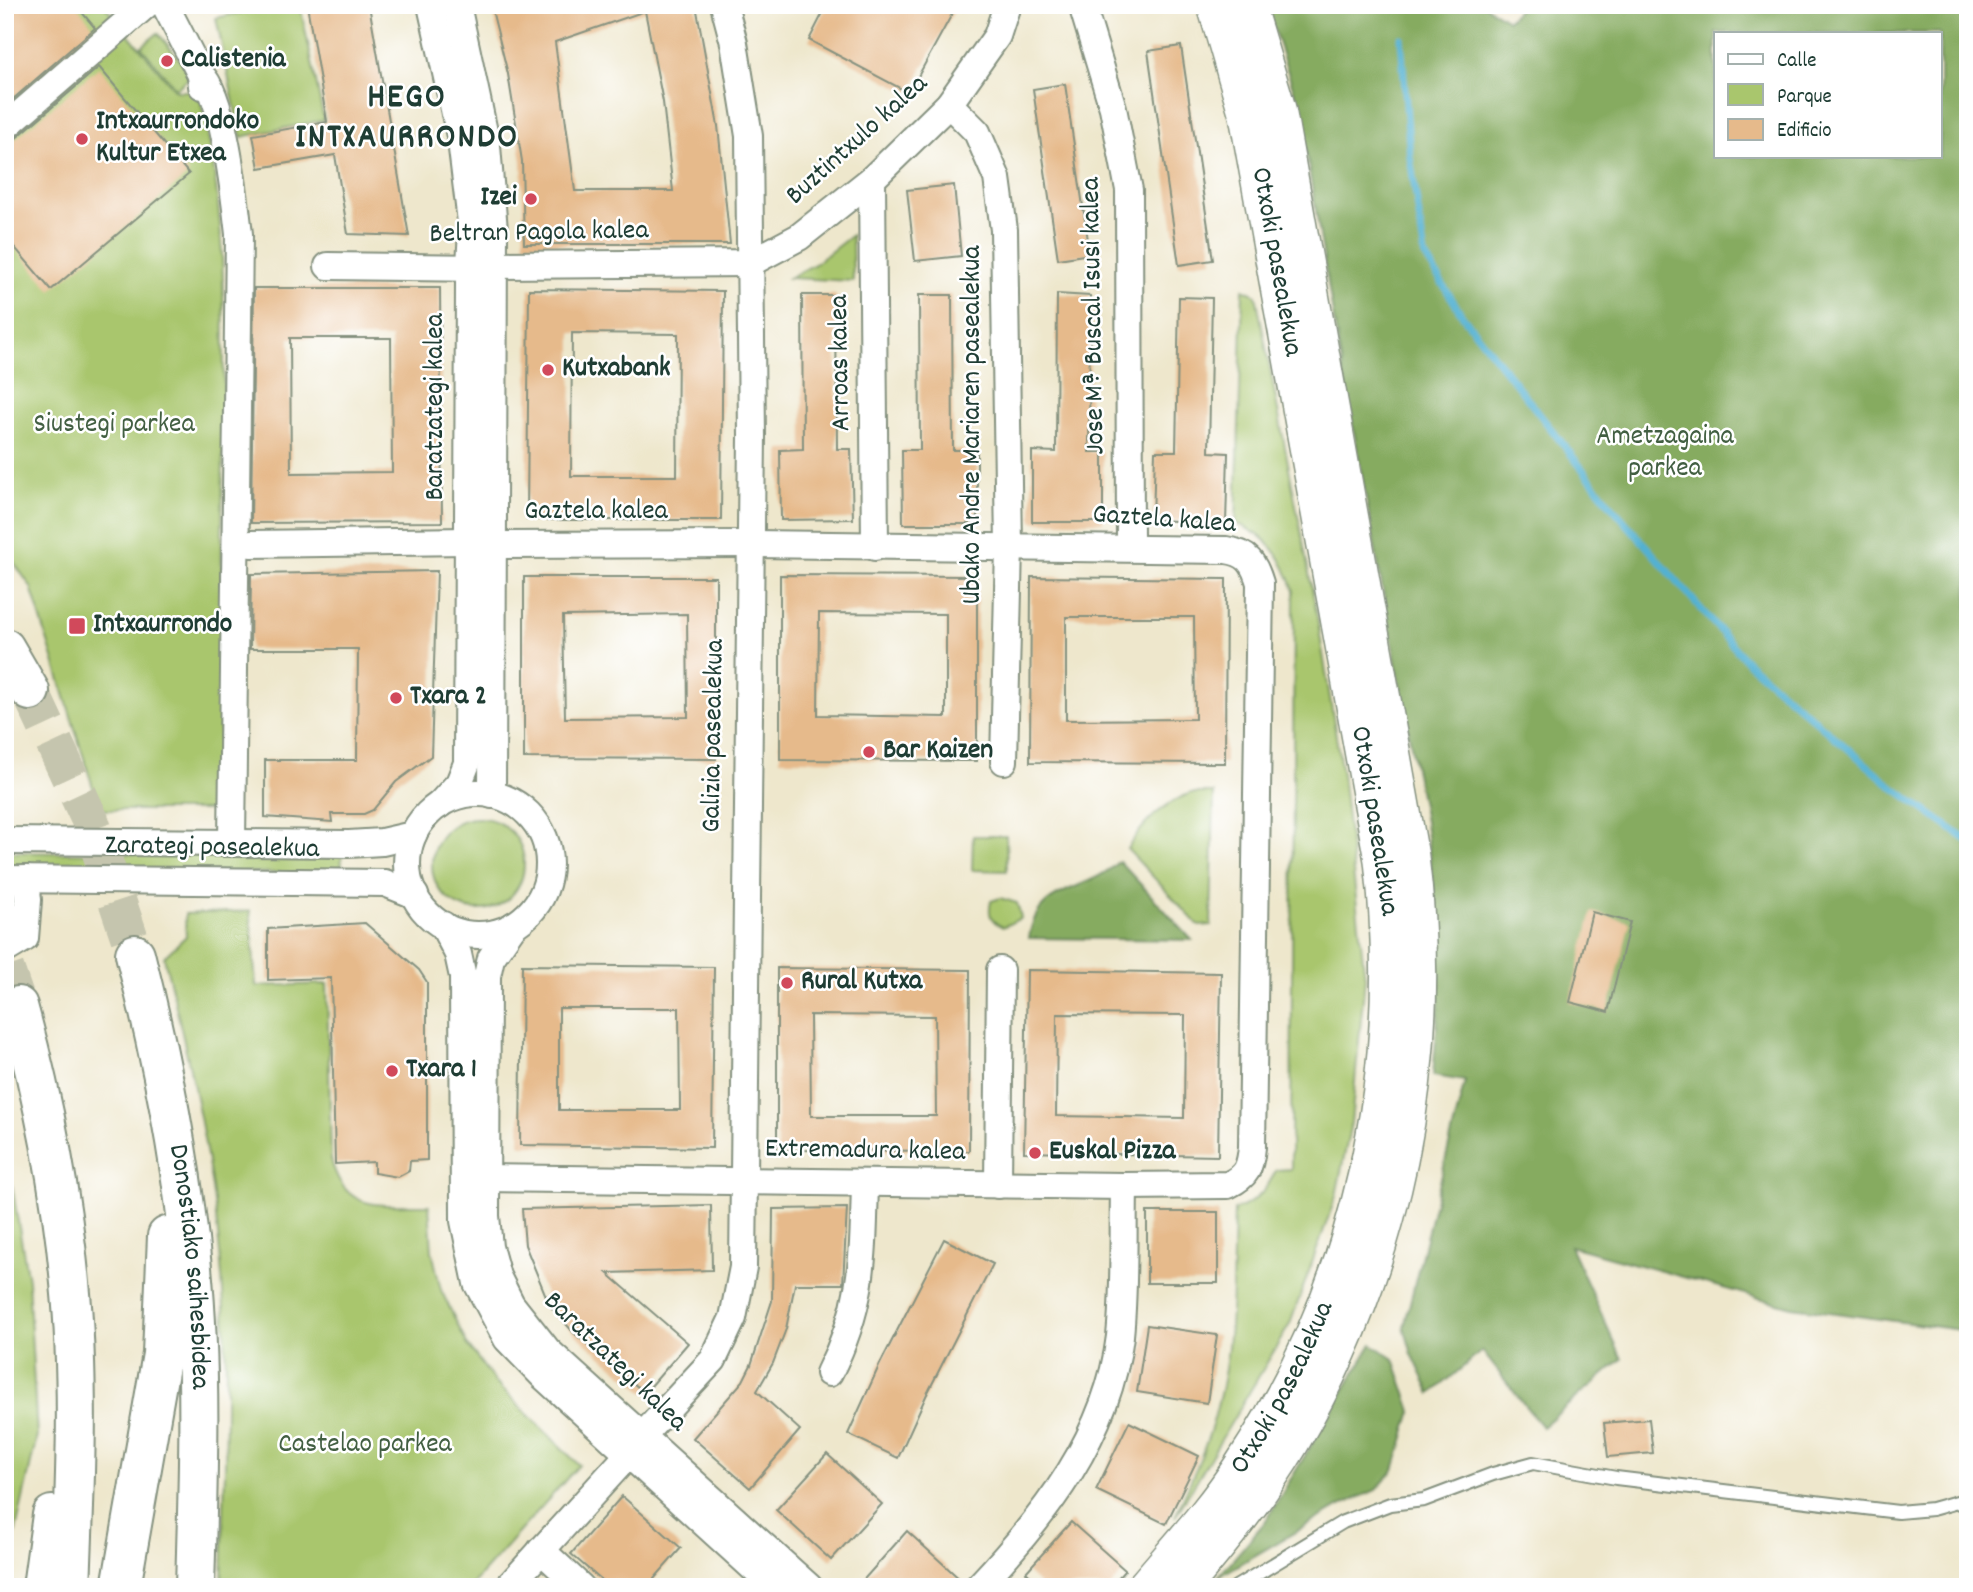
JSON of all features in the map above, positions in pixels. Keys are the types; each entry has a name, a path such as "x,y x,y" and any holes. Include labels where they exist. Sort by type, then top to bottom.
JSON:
{"highway":[{"path":"5,648 30,691"},
{"name":"Donostiako saihesbidea","path":"135,954 174,1130 192,1269 196,1343 195,1587"},
{"path":"18,1006 38,1081 60,1203 71,1284 74,1397 71,1587"},
{"path":"121,1587 162,1354 167,1271 165,1194 174,1130"},
{"path":"41,1587 62,1434 74,1397"}],"main road":[{"name":"Otxoki pasealekua","path":"1146,1587 1207,1515 1242,1467 1292,1382 1335,1286 1356,1223 1379,1126 1391,978 1389,911 1383,860 1247,105 1216,5"},
{"name":"Otxoki pasealekua","path":"1182,1587 1231,1528 1290,1443 1341,1345 1382,1232 1406,1130 1416,1054 1419,979 1417,912 1410,857 1277,109 1246,5"}],"street":[{"path":"5,127 146,5"},
{"path":"165,5 201,80 210,83 225,144 239,234 232,843"},
{"name":"Baratzategi kalea","path":"431,5 461,141 472,230 482,266"},
{"name":"Baratzategi kalea","path":"439,805 459,783 467,763 480,543 482,266 486,146 457,5"},
{"name":"Galizia pasealekua","path":"508,1587 713,1360 733,1318 743,1267 749,544 749,136 734,43 724,5"},
{"name":"Buztintxulo kalea","path":"750,263 799,237 872,179 949,104 997,36 1007,5"},
{"name":"Jose Mª Buscal Isusi kalea","path":"1082,5 1113,108 1129,190 1130,547"},
{"name":"Ubako Andre Mariaren pasealekua","path":"949,104 977,132 997,178 1003,217 1009,546 1004,761"},
{"name":"Arroas kalea","path":"872,179 875,547"},
{"name":"Beltran Pagola kalea","path":"328,267 750,263"},
{"name":"Baratzategi kalea","path":"480,543 492,795"},
{"name":"Gaztela kalea","path":"251,544 1009,546 1130,547 1241,552 1254,564 1260,583 1252,1147 1250,1166 1243,1178"},
{"path":"468,794 492,795 511,801 528,814 540,829 548,850 548,870 541,896 530,912 514,925 482,934 461,932 432,917 415,895 407,862 413,835 425,817 439,805 468,794"},
{"name":"Zarategi pasealekua","path":"5,841 349,844 382,842 413,835"},
{"path":"5,950 25,938 28,900 16,879"},
{"name":"Zarategi pasealekua","path":"16,879 374,883 399,887 415,895"},
{"name":"Baratzategi kalea","path":"443,925 458,954 463,977 464,1221 468,1253 490,1312 524,1358 540,1363 808,1587"},
{"name":"Baratzategi kalea","path":"514,925 491,958 487,976 486,1178 489,1247 497,1276 511,1304 548,1351 635,1445 774,1587"},
{"path":"998,1185 1000,970"},
{"name":"Extremadura kalea","path":"486,1178 1124,1186 1228,1185 1243,1178"},
{"path":"829,1373 856,1304 865,1257 866,1183"},
{"path":"978,1587 1044,1510 1074,1466 1099,1420 1120,1336 1124,1186"},
{"path":"541,1550 581,1587"}],"lane":[{"path":"1236,1587 1343,1522 1390,1503 1424,1500 1493,1474 1534,1463 1616,1478 1898,1512 1932,1508 1968,1499"}],"green space":[{"name":"Siustegi parkea","path":"5,5 104,5 176,91 198,91 215,178 222,266 224,355 219,810 100,810 31,587 5,550"},
{"path":"275,5 300,5 324,120 241,137 216,18"},
{"name":"Ametzagaina parkea","path":"1266,5 1484,5 1508,20 1523,5 1968,5 1968,1331 1792,1307 1570,1246 1622,1359 1542,1427 1482,1351 1431,1394 1412,1354 1404,1327 1465,1081 1433,1076 1439,1001 1437,911 1425,822 1338,344 1298,103"},
{"name":"Calistenia","path":"158,33 192,75 176,89 141,47"},
{"path":"852,235 853,281 789,278 815,264"},
{"path":"1243,289 1256,295 1316,610 1342,774 1365,978 1351,1123 1336,1196 1290,1324 1175,1517 1209,1436 1223,1383 1231,1310 1234,1210 1259,1195 1276,1170 1291,1169 1294,591 1274,549 1258,535 1236,523"},
{"path":"1191,793 1214,793 1211,925 1199,926 1127,849 1154,815"},
{"path":"478,818 495,822 510,832 520,847 524,864 520,881 510,896 495,906 478,910 461,906 446,896 436,881 432,864 436,847 446,832 461,822"},
{"path":"973,836 1006,836 1007,871 972,870"},
{"path":"341,849 342,868 353,868 353,874 5,869 5,852 314,857"},
{"path":"1119,861 1192,940 1029,938 1034,920 1052,898 1092,880"},
{"path":"1000,898 1017,903 1021,918 1003,927 993,920 990,913 991,901"},
{"name":"Castelao parkea","path":"250,911 256,986 327,984 331,1159 337,1177 346,1190 368,1203 429,1205 432,1251 441,1290 467,1344 495,1382 579,1465 470,1587 222,1587 226,1354 222,1277 200,1116 164,957 186,936 185,914"},
{"path":"5,1145 28,1280 37,1436 5,1579"},
{"path":"1372,1344 1394,1359 1412,1411 1394,1470 1376,1490 1340,1506 1218,1577 1265,1522"}],"building":[{"path":"5,5 76,5 95,28 5,106"},
{"path":"307,5 369,5 409,236 348,234 335,155 259,168 253,135 327,122"},
{"path":"507,5 696,5 718,126 730,244 524,244 522,161 508,74 492,10","holes":["645,11 663,102 673,191 575,191 555,42"]},
{"path":"827,5 957,5 909,93 809,40"},
{"path":"1181,46 1213,260 1179,265 1148,51"},
{"name":"Intxaurrondoko Kultur Etxea","path":"99,67 189,174 51,290 5,236 5,142 15,139"},
{"path":"1065,84 1090,254 1058,259 1033,89"},
{"path":"954,185 961,256 915,261 907,190"},
{"path":"254,288 440,288 442,522 251,523","holes":["290,338 391,338 392,472 291,473"]},
{"path":"529,289 723,291 721,520 527,520","holes":["572,333 678,334 677,476 571,476"]},
{"path":"1057,294 1090,296 1089,452 1103,452 1103,522 1032,522 1032,451 1056,452"},
{"path":"802,295 836,295 837,449 851,449 853,519 781,520 780,450 803,449"},
{"path":"919,295 952,295 953,450 977,450 977,524 903,524 902,450 920,450"},
{"path":"1179,297 1212,298 1209,452 1228,453 1226,523 1153,520 1155,451 1176,451"},
{"name":"Txara 2","path":"437,571 431,756 396,782 373,810 364,814 331,814 332,822 265,817 265,760 357,760 358,649 250,649 251,574"},
{"path":"780,575 977,576 977,761 780,760","holes":["819,613 946,614 946,717 818,715"]},
{"path":"524,577 716,577 716,759 524,758","holes":["687,614 688,717 565,718 563,616"]},
{"path":"1031,577 1226,579 1225,763 1030,762","holes":["1066,617 1194,617 1195,719 1066,720"]},
{"path":"1592,912 1630,922 1608,1012 1570,1002"},
{"name":"Txara 1","path":"365,923 419,970 427,982 427,1160 410,1161 409,1171 398,1177 374,1173 374,1162 335,1164 331,978 268,980 268,929"},
{"path":"522,965 714,967 712,1148 520,1145","holes":["559,1008 679,1008 680,1110 559,1110"]},
{"path":"777,968 970,970 969,1151 777,1150","holes":["810,1015 935,1016 936,1116 811,1116"]},
{"path":"1027,970 1221,973 1218,1156 1024,1152","holes":["1057,1014 1185,1015 1184,1118 1056,1116"]},
{"path":"711,1205 712,1270 607,1273 688,1343 645,1393 574,1333 550,1306 525,1245 522,1209"},
{"path":"847,1208 843,1284 795,1284 786,1329 773,1363 757,1391 800,1430 750,1488 693,1438 743,1381 751,1365 772,1301 773,1209"},
{"path":"1147,1212 1218,1212 1218,1283 1147,1283"},
{"path":"944,1239 993,1264 926,1396 898,1458 848,1434 879,1366"},
{"path":"1147,1325 1217,1335 1207,1403 1137,1392"},
{"path":"1649,1419 1653,1453 1608,1457 1604,1423"},
{"path":"1129,1422 1199,1456 1166,1524 1096,1490"},
{"path":"827,1454 882,1504 831,1560 776,1510"},
{"path":"622,1496 681,1548 647,1587 609,1587 571,1554"},
{"path":"1071,1522 1125,1570 1110,1587 1042,1587 1026,1572"},
{"path":"907,1531 963,1582 963,1587 857,1587"}],"waterway":[{"path":"1401,38 1410,157 1425,256 1464,318 1613,508 1748,663 1894,788 1968,841"}],"tunnel":[{"path":"30,691 90,820 135,954"},
{"path":"5,968 18,1006"}],"place":[{"name":"Calistenia","path":"167,61"},
{"name":"Intxaurrondoko Kultur Etxea","path":"82,139"},
{"name":"Izei","path":"531,199"},
{"name":"Kutxabank","path":"548,370"},
{"name":"Intxaurrondo","path":"77,626"},
{"name":"Txara 2","path":"396,698"},
{"name":"Bar Kaizen","path":"869,752"},
{"name":"Rural Kutxa","path":"787,983"},
{"name":"Txara 1","path":"392,1071"},
{"name":"Euskal Pizza","path":"1035,1153"}],"district":[{"name":"HEGO INTXAURRONDO","path":"407,119"}]}
